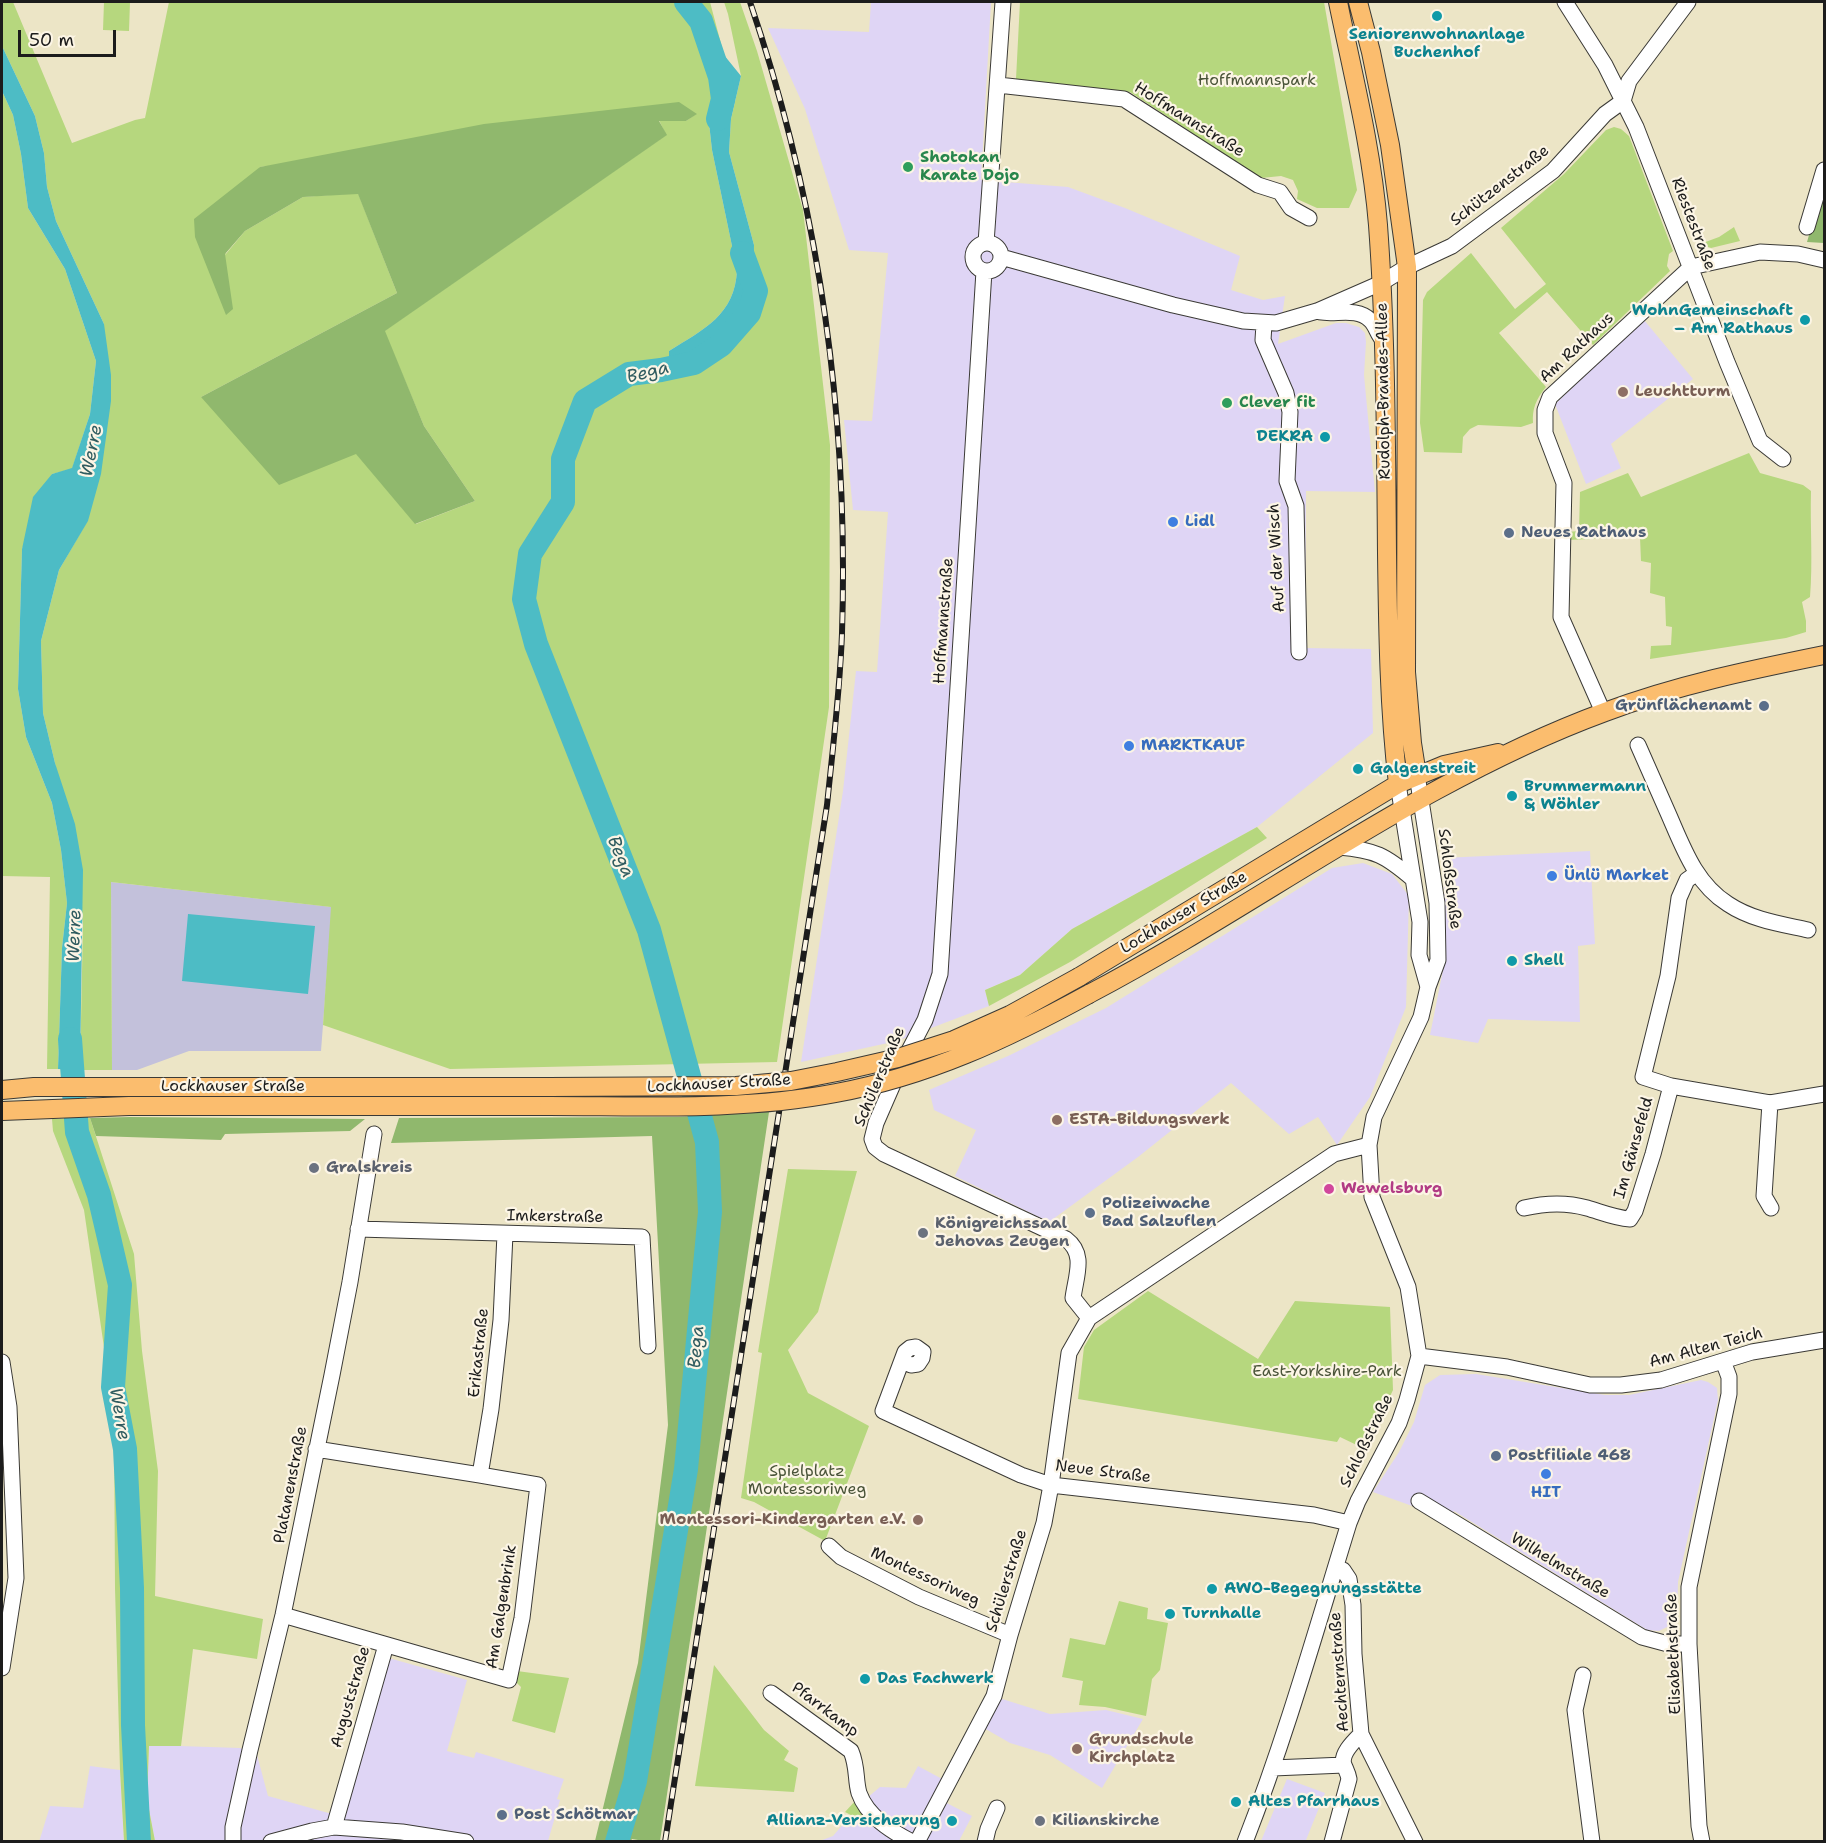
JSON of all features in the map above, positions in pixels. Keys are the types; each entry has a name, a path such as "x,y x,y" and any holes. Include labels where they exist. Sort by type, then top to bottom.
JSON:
{"main road":[{"name":"Rudolph-Brandes-Allee","path":"1338,2 1371,166 1377,223 1383,340 1388,621 1393,737 1398,784"},
{"name":"Rudolph-Brandes-Allee","path":"1358,2 1390,145 1407,267 1406,672 1417,775"},
{"path":"1517,750 1603,712 1699,682 1824,655"},
{"name":"Lockhauser Straße","path":"2,1111 129,1106 394,1106 736,1086 791,1081 898,1058 954,1040 1010,1015 1079,977 1398,784 1463,759 1517,750"},
{"name":"Lockhauser Straße","path":"2,1090 34,1087 394,1087 680,1106 790,1100 836,1093 891,1080 994,1044 1089,994 1401,810 1517,750"}],"street":[{"path":"986,243 1003,2"},
{"name":"Riestestraße","path":"1565,2 1605,65 1636,127 1726,362 1760,441 1784,459"},
{"name":"Schützenstraße","path":"1407,267 1452,246 1553,171 1605,114 1623,101 1629,81 1688,2"},
{"name":"Hoffmannstraße","path":"998,85 1124,99 1258,185 1280,192 1291,208 1309,218"},
{"path":"1807,227 1824,170"},
{"path":"1001,257 996,268 984,271 976,266 972,257 976,248 986,243 996,247 1001,257 1173,305 1264,324 1296,319 1317,311 1381,283 1407,267"},
{"path":"1691,267 1760,252 1798,254 1824,260"},
{"name":"Am Rathaus","path":"1603,712 1561,617 1564,483 1545,433 1545,410 1550,397 1691,267"},
{"name":"Hoffmannstraße","path":"940,974 984,271"},
{"path":"1317,311 1331,314 1350,312 1365,316 1375,325 1383,340"},
{"name":"Auf der Wisch","path":"1264,324 1263,340 1286,393 1290,412 1287,481 1296,506 1299,652"},
{"path":"1638,745 1691,865 1714,893 1728,905 1746,914 1808,930"},
{"name":"Schloßstraße","path":"1245,1842 1306,1671 1349,1523 1399,1423 1419,1356 1408,1287 1372,1197 1369,1145 1374,1117 1416,1030 1438,960 1437,903 1417,775"},
{"name":"Schloßstraße","path":"1398,784 1420,922 1419,955 1428,987"},
{"path":"1339,847 1378,853 1413,879"},
{"name":"Im Gänsefeld","path":"1697,873 1687,880 1679,898 1668,976 1642,1077 1671,1086 1770,1103 1824,1094"},
{"name":"Schülerstraße","path":"940,974 926,1020 909,1049 873,1132 872,1139 875,1147 906,1165 1066,1239 1076,1246 1079,1258 1073,1298 1089,1318"},
{"name":"Im Gänsefeld","path":"1524,1208 1546,1203 1574,1206 1630,1219 1635,1211 1653,1154 1671,1086"},
{"path":"1770,1103 1764,1196 1771,1209"},
{"name":"Platanenstraße","path":"232,1842 233,1827 250,1750 283,1615 350,1282 374,1134"},
{"name":"Schülerstraße","path":"917,1842 994,1696 1044,1523 1069,1353 1089,1318 1334,1154 1369,1145"},
{"name":"Imkerstraße","path":"358,1229 642,1237 648,1346"},
{"name":"Erikastraße","path":"480,1475 491,1408 501,1320 505,1234"},
{"name":"Am Alten Teich","path":"1419,1356 1507,1367 1590,1385 1621,1385 1661,1380 1752,1352 1824,1340"},
{"name":"Neue Straße","path":"902,1361 883,1411 1021,1475 1051,1485 1304,1513 1349,1523"},
{"name":"Elisabethstraße","path":"1702,1842 1699,1826 1689,1644 1689,1587 1729,1394 1729,1377 1723,1361"},
{"path":"2,1362 9,1407 16,1578 2,1668"},
{"path":"316,1449 480,1475"},
{"name":"Am Galgenbrink","path":"386,1645 509,1680 522,1618 538,1485 480,1475"},
{"name":"Wilhelmstraße","path":"1419,1501 1642,1637 1668,1644 1689,1644"},
{"name":"Montessoriweg","path":"830,1546 842,1557 919,1597 1010,1635"},
{"name":"Aechternstraße","path":"1335,1568 1343,1570 1349,1579 1353,1605 1354,1654 1361,1734 1415,1842"},
{"name":"Auguststraße","path":"283,1615 386,1645 334,1827"},
{"path":"1583,1675 1575,1710 1592,1842"},
{"name":"Pfarrkamp","path":"771,1692 851,1751 856,1764 859,1792 864,1804 892,1832 912,1842"},
{"path":"1332,1842 1349,1779 1343,1757 1361,1734"},
{"path":"1273,1768 1344,1765"},
{"path":"985,1842 997,1808"},
{"path":"272,1842 334,1827 402,1832 466,1842"}],"shaded area":[{"path":"871,2 991,2 981,180 1068,187 1240,256 1231,290 1263,300 1285,296 1278,344 1336,323 1359,327 1365,333 1364,375 1375,492 1306,491 1305,648 1371,649 1373,733 1257,827 1072,929 1020,975 985,990 989,1006 897,1041 801,1062 843,791 856,671 877,672 888,512 853,510 844,420 872,421 888,253 849,250 805,109 768,28 869,32"},
{"name":"Leuchtturm","path":"1644,320 1693,379 1611,444 1621,468 1586,484 1555,404"},
{"path":"1590,851 1595,944 1578,946 1580,1022 1488,1019 1478,1043 1430,1035 1446,955 1443,858"},
{"path":"1363,863 1392,874 1409,896 1406,1007 1370,1097 1337,1145 1318,1117 1289,1134 1231,1083 1138,1157 1049,1222 955,1176 976,1130 934,1110 929,1090 1008,1056 1106,1008 1332,868"},
{"path":"111,882 332,907 321,1051 189,1051 137,1070 112,1070"},
{"path":"1476,1374 1605,1395 1629,1395 1701,1380 1717,1388 1718,1400 1678,1582 1677,1614 1671,1625 1659,1631 1647,1630 1454,1511 1445,1525 1415,1507 1373,1492 1399,1452 1414,1422 1425,1385 1440,1375"},
{"path":"378,1655 467,1680 447,1751 474,1758 476,1752 564,1779 548,1841 155,1841 147,1799 149,1745 240,1748 257,1755 268,1796 332,1814"},
{"name":"Grundschule Kirchplatz","path":"999,1698 1050,1714 1106,1710 1143,1719 1102,1788 1050,1755 1010,1743 984,1728"},
{"path":"90,1766 120,1770 124,1841 39,1842 50,1806 83,1808"},
{"path":"918,1766 944,1780 935,1797 972,1816 959,1841 817,1842 833,1836 861,1803 880,1787 906,1788"},
{"path":"1287,1779 1325,1793 1306,1840 1309,1841 1261,1841"}],"green space":[{"path":"2,2 13,2 72,143 145,118 169,2 710,2 724,55 724,77 709,123 712,150 737,270 735,285 724,310 705,328 669,351 669,364 719,339 754,245 729,152 731,119 741,76 724,2 740,2 757,51 803,210 830,445 829,707 777,1062 450,1069 323,1025 331,907 111,882 112,1070 80,1070 83,923 55,763 43,713 41,641 59,570 88,520 104,324 56,221 47,187 44,153 35,116 2,46","holes":["696,114 686,121 659,120 666,135 384,331 424,426 475,501 416,524 357,454 201,397 397,293 358,193 303,197 245,231 225,255 260,167"]},
{"path":"104,2 130,2 129,31 103,30"},
{"name":"Hoffmannspark","path":"1020,2 1324,2 1357,190 1349,208 1317,208 1297,199 1298,191 1293,180 1281,176 1261,178 1130,92 1016,79"},
{"path":"2,91 13,115 28,208 65,269 96,361 90,414 72,469 52,474 22,549 18,689 26,737 52,803 61,850 67,903 62,948 58,1069 47,1069 50,877 2,876"},
{"path":"679,102 697,114 686,121 659,121 667,135 385,331 424,426 475,501 415,524 356,454 279,485 201,397 397,293 358,194 303,197 245,231 225,254 233,309 226,315 195,237 194,219 260,167 484,124"},
{"path":"1614,127 1621,129 1629,136 1673,251 1669,254 1667,266 1670,271 1593,345 1547,292 1499,333 1546,387 1535,404 1533,423 1521,427 1478,425 1470,429 1463,437 1462,453 1424,452 1420,423 1423,300 1427,292 1471,253 1515,309 1546,284 1501,228 1564,174 1606,130"},
{"path":"1824,183 1824,243 1807,242"},
{"path":"1734,227 1740,241 1711,248 1700,244 1719,237"},
{"path":"1749,453 1760,473 1803,485 1811,491 1810,597 1802,602 1806,632 1786,638 1650,659 1651,646 1671,645 1672,627 1666,626 1665,597 1650,593 1651,563 1641,561 1640,537 1567,540 1567,532 1579,531 1580,492 1628,473 1641,497"},
{"path":"1257,827 1267,838 1070,962 989,1006 985,990 1020,975 1072,929"},
{"path":"769,1112 660,1841 632,1839 631,1841 595,1841 638,1663 668,1425 652,1136 391,1143 399,1118 678,1117"},
{"path":"90,1118 134,1254 142,1351 158,1471 155,1596 263,1619 257,1659 193,1649 181,1746 149,1746 147,1799 155,1841 124,1841 115,1588 114,1416 84,1210 53,1131 52,1119"},
{"path":"90,1118 365,1119 350,1131 225,1134 221,1140 96,1136"},
{"name":"Spielplatz Montessoriweg","path":"788,1169 857,1171 818,1312 788,1350 808,1393 869,1426 825,1541 754,1502 741,1498 762,1353 758,1352"},
{"name":"East-Yorkshire-Park","path":"1148,1291 1258,1359 1295,1301 1390,1307 1393,1390 1365,1449 1340,1437 1337,1442 1078,1399 1084,1347 1094,1330"},
{"path":"1119,1601 1148,1608 1147,1619 1168,1623 1160,1670 1152,1679 1146,1716 1105,1707 1079,1705 1083,1681 1062,1677 1070,1638 1105,1645"},
{"path":"714,1665 764,1730 789,1751 784,1760 798,1768 794,1792 695,1786"},
{"path":"517,1671 569,1678 555,1733 512,1721 521,1687 514,1680"},
{"path":"856,1800 886,1833 845,1812"}],"water":[{"path":"2,46 35,116 44,153 47,187 56,221 104,324 111,375 111,401 101,474 88,521 59,570 41,641 43,713 55,763 75,824 83,870 80,1070 58,1069 62,948 67,903 61,850 52,803 26,737 18,689 22,549 33,497 52,474 72,468 90,414 96,361 65,269 28,208 13,115 2,91"},
{"path":"724,55 741,76 731,119 729,152 754,245 753,284 742,309 719,339 669,365 669,351 705,328 724,310 735,285 737,270 712,150 709,123 724,78"},
{"path":"188,914 315,926 308,994 182,981"}],"waterway":[{"name":"Bega","path":"686,2 701,21 720,77 723,99 718,119"},
{"name":"Bega","path":"617,1842 635,1781 686,1469 710,1212 707,1142 649,930 536,644 524,599 530,554 563,502 563,459 585,401 629,374 694,363 721,345 749,313 756,291 742,253"},
{"name":"Werre","path":"70,1039 77,1132 99,1195 120,1285 113,1387 125,1449 132,1588 133,1725 139,1842"}],"railway":[{"path":"665,1842 827,805 842,633 843,552 840,472 825,313 794,156 774,79 750,2"}],"place":[{"name":"Seniorenwohnanlage Buchenhof","path":"1437,16"},
{"name":"Shotokan Karate Dojo","path":"908,167"},
{"name":"WohnGemeinschaft – Am Rathaus","path":"1805,320"},
{"name":"Leuchtturm","path":"1623,392"},
{"name":"Clever fit","path":"1227,403"},
{"name":"DEKRA","path":"1325,437"},
{"name":"Lidl","path":"1173,522"},
{"name":"Neues Rathaus","path":"1509,533"},
{"name":"Grünflächenamt","path":"1764,706"},
{"name":"MARKTKAUF","path":"1129,746"},
{"name":"Galgenstreit","path":"1358,769"},
{"name":"Brummermann & Wöhler","path":"1512,796"},
{"name":"Ünlü Market","path":"1552,876"},
{"name":"Shell","path":"1512,961"},
{"name":"ESTA-Bildungswerk","path":"1057,1120"},
{"name":"Gralskreis","path":"314,1168"},
{"name":"Wewelsburg","path":"1329,1189"},
{"name":"Polizeiwache Bad Salzuflen","path":"1090,1213"},
{"name":"Königreichssaal Jehovas Zeugen","path":"923,1233"},
{"name":"Postfiliale 468","path":"1496,1456"},
{"name":"HIT","path":"1546,1474"},
{"name":"Montessori-Kindergarten e.V.","path":"918,1520"},
{"name":"AWO-Begegnungsstätte","path":"1212,1589"},
{"name":"Turnhalle","path":"1170,1614"},
{"name":"Das Fachwerk","path":"865,1679"},
{"name":"Grundschule Kirchplatz","path":"1077,1749"},
{"name":"Altes Pfarrhaus","path":"1236,1802"},
{"name":"Post Schötmar","path":"502,1815"},
{"name":"Allianz-Versicherung","path":"952,1821"},
{"name":"Kilianskirche","path":"1040,1821"}]}
